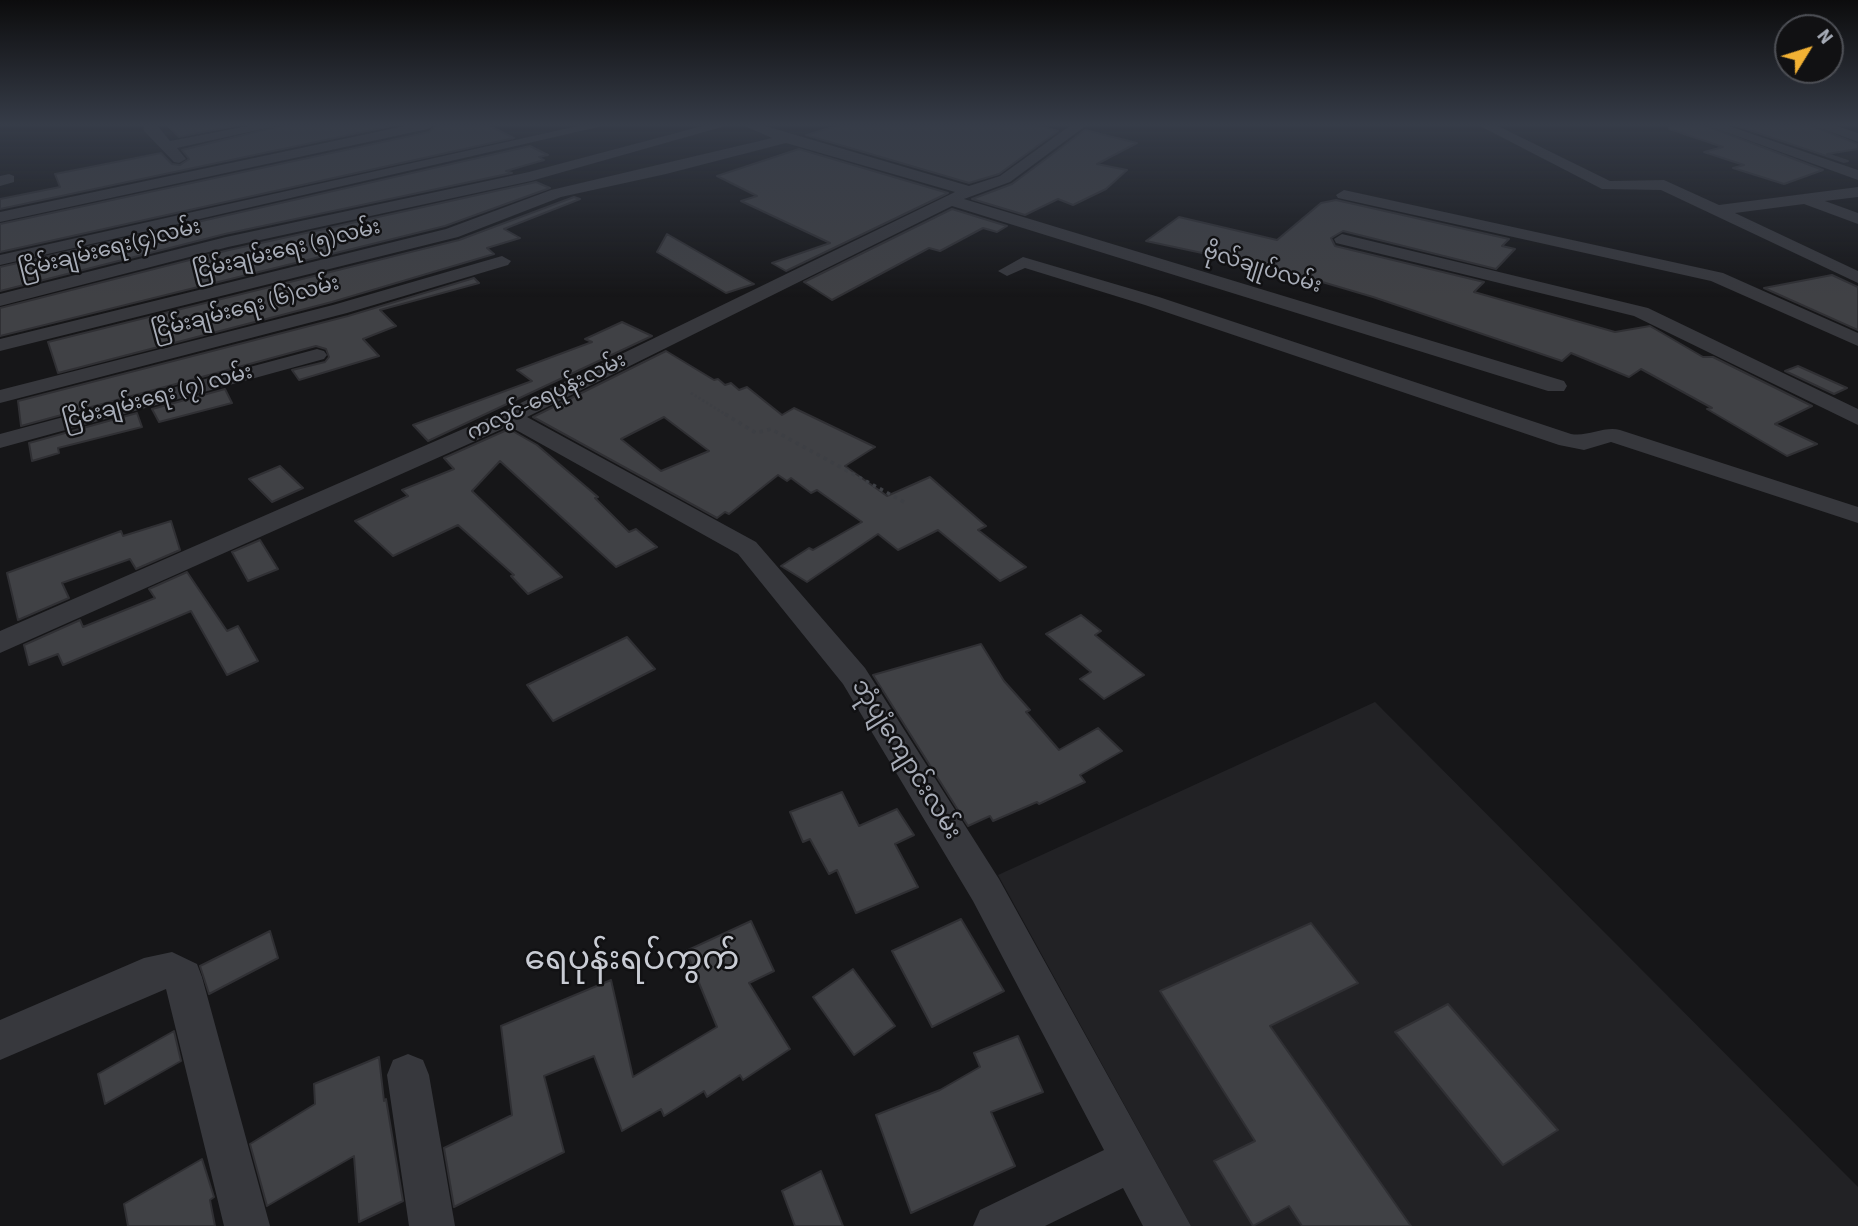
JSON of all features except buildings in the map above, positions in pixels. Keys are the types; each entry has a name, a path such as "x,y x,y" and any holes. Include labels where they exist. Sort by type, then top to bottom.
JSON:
{"street":[{"path":"7,215 157,182"},
{"path":"0,260 346,182"},
{"name":"ငြိမ်းချမ်းရေး(၄)လမ်း","path":"0,300 226,242 502,182"},
{"name":"ငြိမ်းချမ်းရေး (၅)လမ်း","path":"0,345 452,233 556,193 608,182"},
{"name":"ဗိုလ်ချုပ်လမ်း","path":"919,182 1556,386"},
{"name":"ကလွင်-ရေပုန်းလမ်း","path":"0,643 510,417 961,196 997,182"},
{"path":"1599,182 1607,186 1664,185 1858,278"},
{"path":"1718,211 1858,192"},
{"path":"1344,195 1717,277 1858,340"},
{"path":"1808,200 1858,219"},
{"path":"218,211 226,242"},
{"path":"1342,239 1641,312 1780,377 1858,418"},
{"name":"ငြိမ်းချမ်းရေး (၆)လမ်း","path":"0,397 340,309 502,261"},
{"path":"1007,271 1023,262 1164,305 1567,440 1584,443 1612,435 1858,515"},
{"name":"ငြိမ်းချမ်းရေး (၇) လမ်း","path":"0,441 317,355"},
{"name":"ဘုံပျံကျောင်းလမ်း","path":"510,417 747,548 853,676 986,890 1168,1226"},
{"path":"0,1040 159,971 172,970 183,977 247,1226"},
{"path":"408,1075 432,1226"},
{"path":"996,1226 1132,1160"}],"path":[{"path":"691,393 756,433 771,429 906,503"}],"shaded area":[{"path":"1375,702 1858,1187 1858,1226 1191,1226 998,875"}],"district":[{"name":"ရေပုန်းရပ်ကွက်","path":"632,962"}]}
